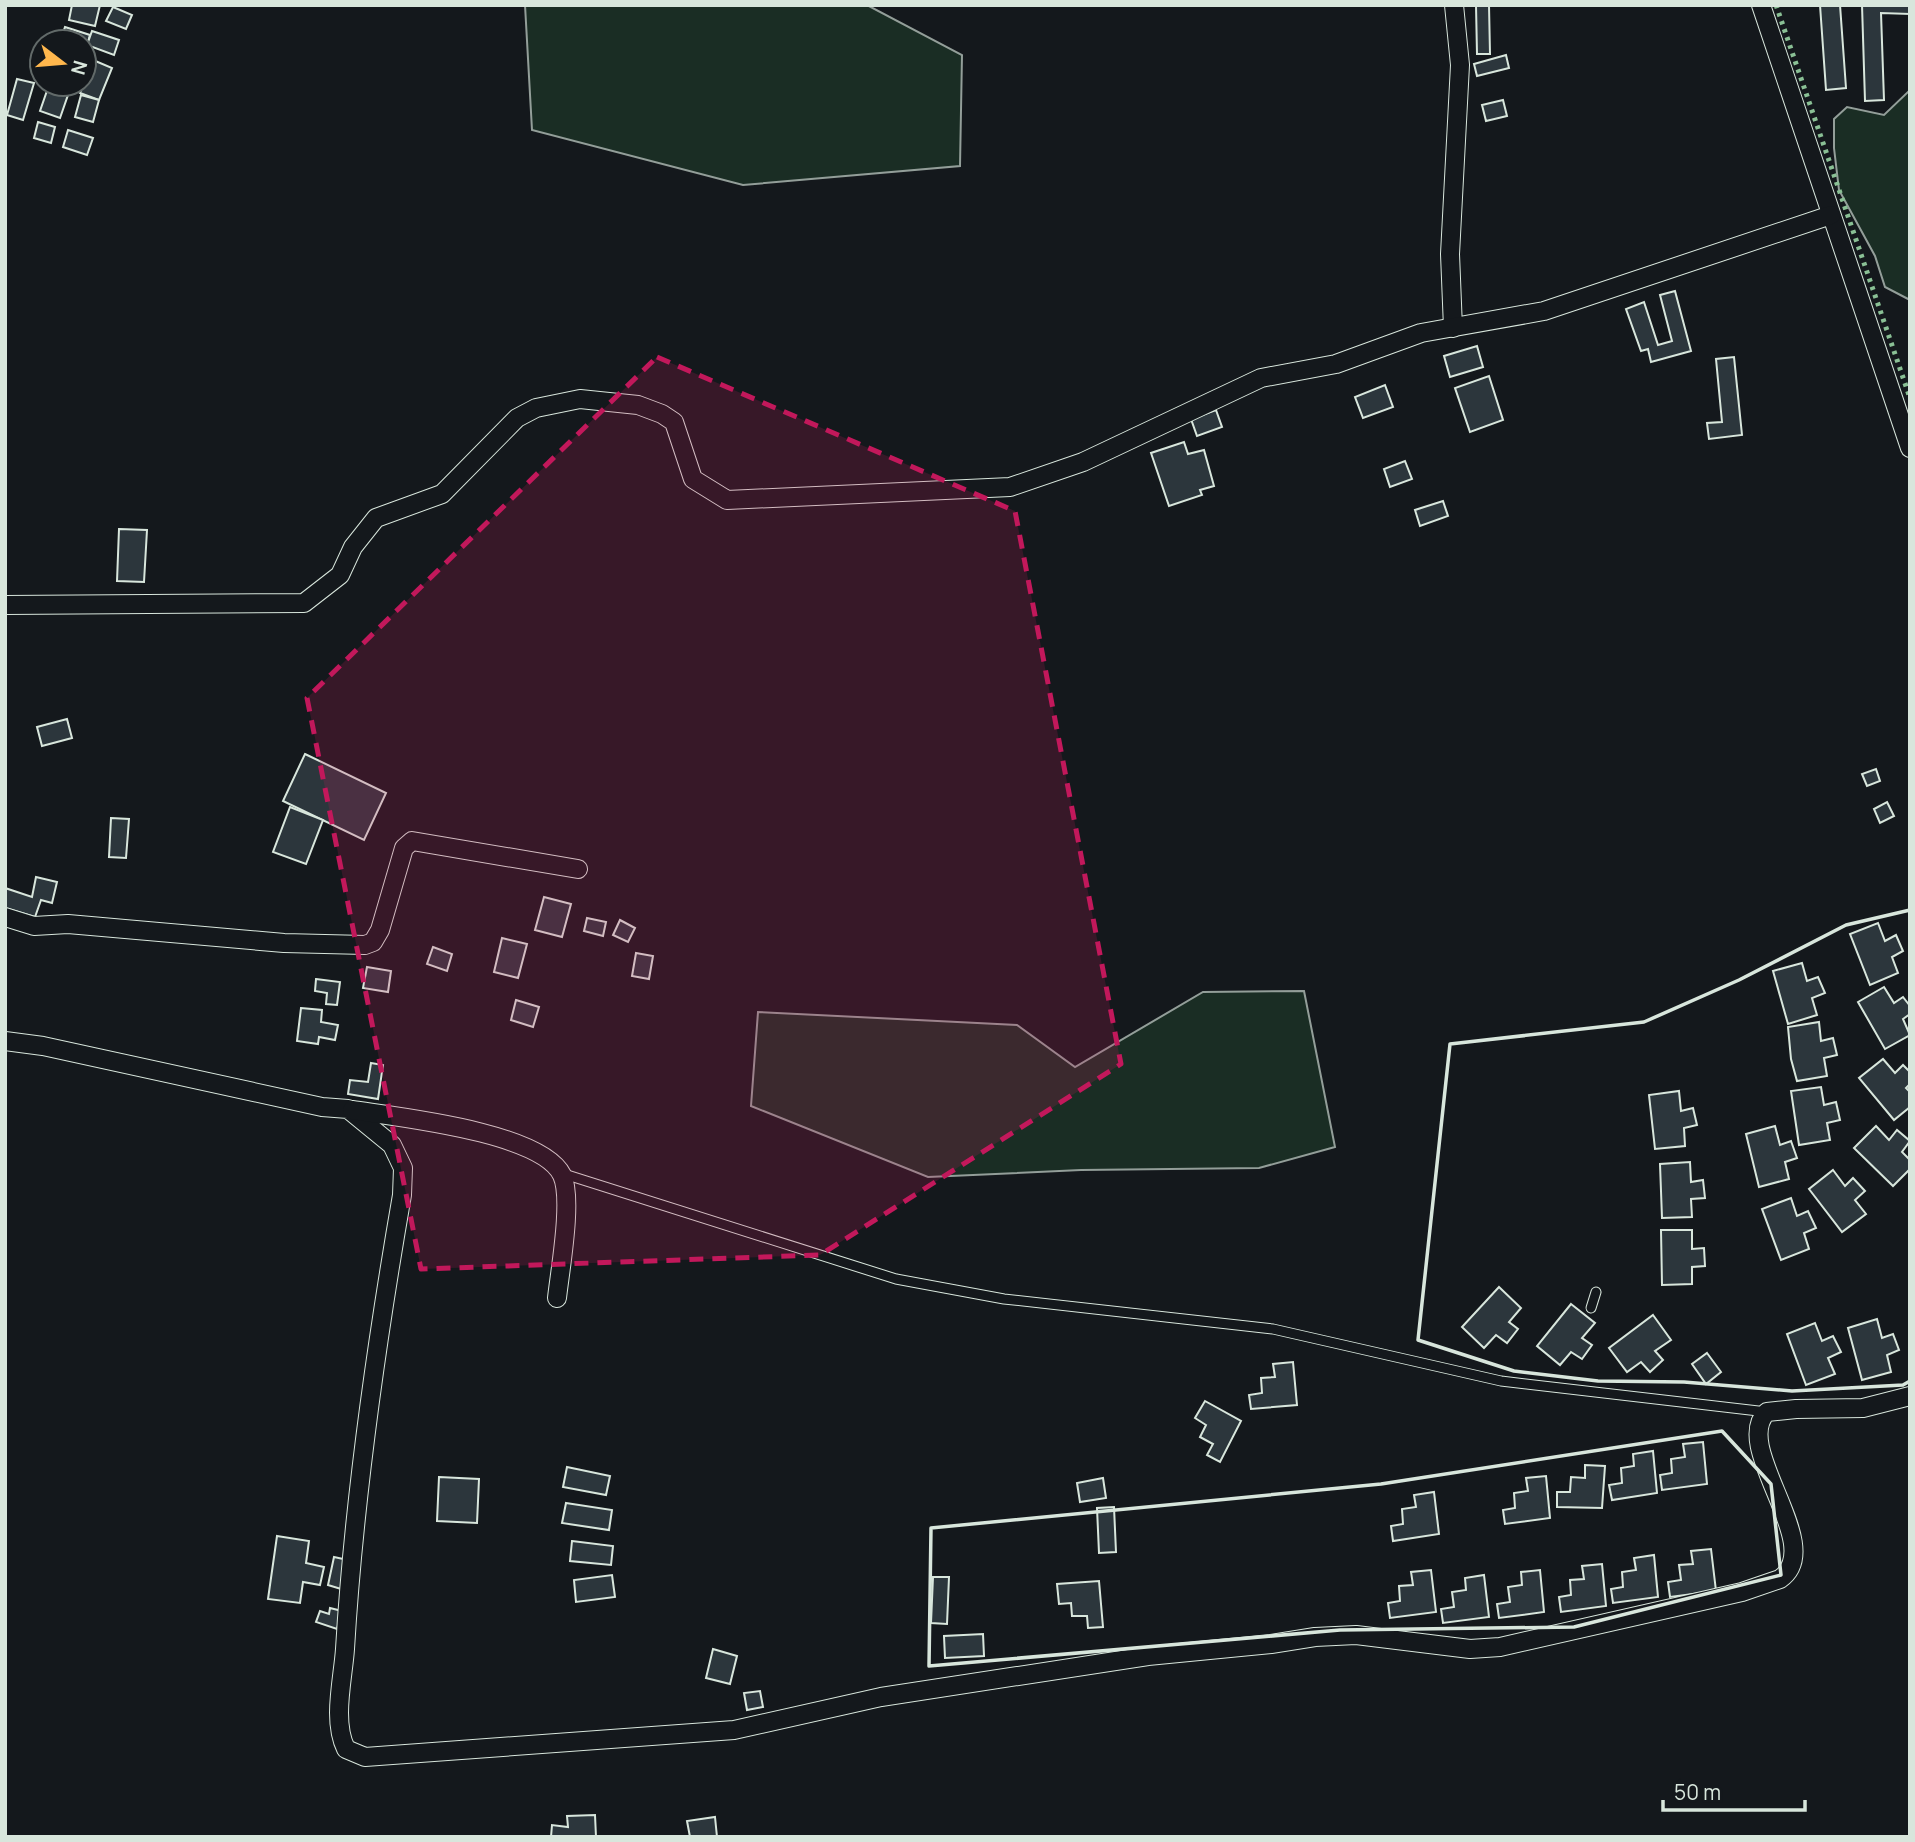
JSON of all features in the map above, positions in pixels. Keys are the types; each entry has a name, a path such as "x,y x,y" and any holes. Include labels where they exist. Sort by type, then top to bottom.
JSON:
{"street":[{"path":"1453,328 1450,254 1460,65 1454,5"},
{"path":"1761,5 1910,448"},
{"path":"5,605 304,603 340,575 353,547 376,518 442,494 517,418 536,408 580,399 638,405 662,414 674,422 693,479 727,500 1010,487 1083,462 1261,378 1336,364 1421,334 1544,311 1831,215"},
{"path":"5,917 34,926 89,925 284,943 365,945 373,942 380,930 404,848 412,841 578,869"},
{"path":"5,1041 43,1046 322,1107 348,1109 497,1135 521,1145 561,1173 565,1185 565,1217 557,1298"},
{"path":"348,1109 392,1145 403,1168 402,1195 365,1436 342,1685 342,1740 346,1749 365,1757 734,1730 881,1697 1147,1656 1315,1637 1356,1635 1470,1649 1500,1647 1729,1595 1780,1579 1788,1574 1793,1562 1784,1516 1758,1443 1759,1424 1767,1412 1863,1408 1910,1396"}],"lane":[{"path":"561,1173 896,1279 1004,1299 1273,1329 1501,1381 1767,1412"},
{"path":"1591,1308 1596,1292"}],"highlighted area":[{"path":"657,357 1015,511 1121,1064 820,1255 421,1269 307,698"}],"green space":[{"path":"525,5 867,5 962,55 960,166 743,185 532,130"},
{"path":"1910,90 1910,300 1885,287 1875,256 1839,190 1834,119 1847,107 1884,115"},
{"path":"1304,991 1335,1147 1259,1168 1081,1170 928,1177 751,1106 758,1012 1017,1025 1075,1067 1203,992"}],"building":[{"path":"72,5 100,5 95,26 69,20"},
{"path":"1476,5 1489,5 1490,54 1477,54"},
{"path":"1820,5 1840,5 1846,88 1826,90"},
{"path":"1862,5 1910,5 1910,14 1881,13 1884,100 1865,101"},
{"path":"113,7 132,15 126,29 106,21"},
{"path":"98,33 119,40 114,55 98,49"},
{"path":"1506,55 1509,68 1477,76 1474,64"},
{"path":"98,62 112,68 99,100 94,98 98,98"},
{"path":"17,79 28,82 30,98 23,120 7,115"},
{"path":"44,98 67,98 60,118 40,111"},
{"path":"80,98 99,100 93,122 75,117"},
{"path":"1503,100 1507,116 1486,121 1482,105"},
{"path":"38,122 55,127 51,143 34,138"},
{"path":"68,130 93,138 87,155 63,147"},
{"path":"1675,291 1691,351 1651,362 1648,349 1641,351 1626,309 1644,302 1658,345 1672,341 1660,295"},
{"path":"1477,346 1483,367 1450,377 1444,356"},
{"path":"1734,357 1742,435 1709,439 1707,423 1722,422 1716,359"},
{"path":"1489,376 1503,420 1470,432 1455,388"},
{"path":"1385,385 1393,407 1363,418 1355,397"},
{"path":"1216,410 1222,427 1197,436 1191,419"},
{"path":"1184,442 1188,454 1204,450 1214,486 1200,490 1202,495 1169,506 1151,453"},
{"path":"1405,461 1412,479 1390,487 1384,469"},
{"path":"1443,501 1448,516 1420,526 1415,510"},
{"path":"119,529 147,530 144,582 117,581"},
{"path":"67,719 72,738 42,746 37,727"},
{"path":"305,754 386,793 364,840 283,801"},
{"path":"1876,769 1880,781 1867,786 1862,774"},
{"path":"1887,802 1894,816 1880,823 1874,809"},
{"path":"290,807 323,820 306,864 273,852"},
{"path":"111,818 129,819 126,858 109,857"},
{"path":"36,877 57,882 52,903 41,900 35,917 5,908 5,888 32,897"},
{"path":"544,897 571,904 562,937 535,930"},
{"path":"587,918 606,922 603,936 584,931"},
{"path":"620,920 635,928 628,942 613,935"},
{"path":"1878,923 1885,941 1896,935 1903,951 1892,957 1898,973 1870,985 1850,934"},
{"path":"502,938 527,944 518,978 494,972"},
{"path":"433,947 452,954 447,971 427,964"},
{"path":"636,953 653,956 649,979 632,976"},
{"path":"1802,963 1807,981 1818,977 1825,993 1812,998 1817,1015 1788,1024 1773,971"},
{"path":"367,967 391,971 388,992 363,988"},
{"path":"316,979 340,982 337,1005 326,1004 327,993 315,991"},
{"path":"1884,987 1894,1003 1903,997 1910,1006 1910,1014 1903,1019 1910,1035 1885,1049 1858,1002"},
{"path":"516,1000 539,1007 533,1027 511,1020"},
{"path":"301,1008 322,1010 321,1022 338,1025 335,1040 319,1037 318,1044 297,1041"},
{"path":"1819,1022 1821,1041 1833,1038 1837,1055 1824,1058 1827,1076 1797,1081 1791,1059 1788,1027"},
{"path":"1883,1059 1895,1073 1903,1065 1910,1072 1910,1084 1906,1088 1910,1092 1910,1107 1894,1120 1859,1078"},
{"path":"371,1063 383,1065 378,1099 348,1094 350,1080 368,1082"},
{"path":"1821,1087 1824,1105 1836,1102 1840,1120 1827,1123 1830,1140 1799,1145 1791,1091"},
{"path":"1679,1091 1681,1111 1693,1108 1697,1125 1684,1128 1685,1146 1655,1149 1649,1095"},
{"path":"1775,1126 1780,1145 1791,1141 1797,1158 1785,1162 1789,1179 1759,1187 1746,1134"},
{"path":"1876,1126 1889,1140 1897,1130 1910,1141 1902,1152 1910,1160 1910,1169 1893,1186 1854,1148"},
{"path":"1690,1162 1691,1182 1703,1180 1705,1198 1691,1199 1692,1217 1662,1218 1660,1164"},
{"path":"1833,1170 1845,1186 1853,1178 1865,1191 1855,1200 1866,1214 1842,1232 1809,1189"},
{"path":"1791,1198 1797,1216 1808,1211 1816,1228 1804,1233 1809,1249 1781,1260 1762,1209"},
{"path":"1661,1230 1692,1230 1692,1249 1704,1248 1705,1266 1692,1267 1692,1284 1662,1285"},
{"path":"1499,1287 1521,1308 1509,1322 1518,1329 1507,1343 1496,1335 1484,1348 1462,1327"},
{"path":"1571,1304 1595,1323 1582,1338 1592,1345 1582,1359 1571,1352 1560,1365 1537,1346"},
{"path":"1653,1315 1671,1340 1655,1351 1663,1360 1650,1372 1641,1362 1627,1372 1609,1348"},
{"path":"1877,1319 1882,1338 1893,1334 1899,1350 1887,1355 1891,1372 1862,1380 1848,1328"},
{"path":"1815,1323 1822,1341 1833,1336 1841,1352 1828,1358 1835,1374 1806,1385 1787,1334"},
{"path":"1707,1353 1721,1372 1706,1384 1692,1364"},
{"path":"1293,1362 1297,1405 1251,1409 1249,1395 1262,1393 1261,1378 1275,1377 1273,1364"},
{"path":"1205,1401 1241,1421 1220,1462 1207,1455 1213,1444 1200,1437 1206,1425 1195,1418"},
{"path":"1703,1442 1707,1484 1662,1490 1660,1475 1672,1473 1671,1459 1685,1457 1683,1444"},
{"path":"1653,1451 1657,1493 1612,1500 1609,1485 1622,1483 1621,1468 1634,1466 1633,1454"},
{"path":"1585,1465 1605,1466 1602,1508 1557,1507 1557,1492 1570,1492 1571,1477 1585,1478"},
{"path":"567,1467 610,1476 606,1495 563,1487"},
{"path":"1546,1476 1550,1518 1505,1524 1503,1510 1515,1508 1514,1493 1528,1491 1526,1478"},
{"path":"439,1477 479,1479 477,1523 437,1521"},
{"path":"1103,1478 1106,1498 1080,1502 1077,1483"},
{"path":"1434,1492 1439,1534 1393,1541 1391,1526 1403,1524 1402,1509 1416,1507 1414,1495"},
{"path":"566,1503 612,1510 609,1530 562,1523"},
{"path":"1114,1507 1116,1552 1099,1553 1097,1508"},
{"path":"277,1536 309,1541 306,1563 324,1567 320,1585 303,1582 300,1603 268,1599"},
{"path":"572,1541 613,1546 611,1565 570,1561"},
{"path":"1711,1549 1716,1591 1670,1597 1668,1582 1681,1580 1679,1565 1693,1564 1691,1551"},
{"path":"1654,1555 1658,1597 1613,1603 1611,1589 1623,1587 1622,1572 1636,1570 1634,1558"},
{"path":"334,1557 348,1560 341,1589 328,1585"},
{"path":"1602,1564 1606,1606 1561,1612 1559,1597 1571,1595 1570,1580 1584,1579 1582,1566"},
{"path":"1431,1570 1436,1612 1390,1618 1388,1603 1400,1601 1399,1586 1413,1585 1411,1572"},
{"path":"1540,1570 1544,1612 1499,1618 1497,1604 1510,1602 1508,1587 1522,1585 1521,1572"},
{"path":"612,1575 615,1597 576,1602 574,1580"},
{"path":"1484,1575 1489,1617 1443,1623 1441,1609 1454,1607 1452,1592 1466,1590 1465,1578"},
{"path":"933,1577 949,1577 947,1624 931,1623"},
{"path":"1099,1581 1103,1627 1088,1628 1087,1616 1072,1616 1071,1603 1059,1604 1057,1584"},
{"path":"330,1608 342,1611 337,1629 316,1622 320,1611 329,1614"},
{"path":"983,1634 984,1656 945,1658 944,1636"},
{"path":"713,1649 737,1656 730,1684 706,1678"},
{"path":"760,1691 763,1707 747,1710 744,1693"},
{"path":"595,1815 596,1837 551,1837 552,1825 568,1827 567,1816"},
{"path":"715,1817 717,1837 690,1837 687,1821"}],"hedge":[{"path":"1776,5 1910,398"}],"wall":[{"path":"1910,910 1846,925 1739,980 1644,1022 1450,1044 1418,1340 1514,1371 1598,1381 1684,1382 1792,1391 1903,1385 1910,1381"},
{"path":"1722,1431 1771,1484 1781,1575 1574,1627 1340,1630 929,1666 931,1528 1381,1484 1722,1431"}]}
